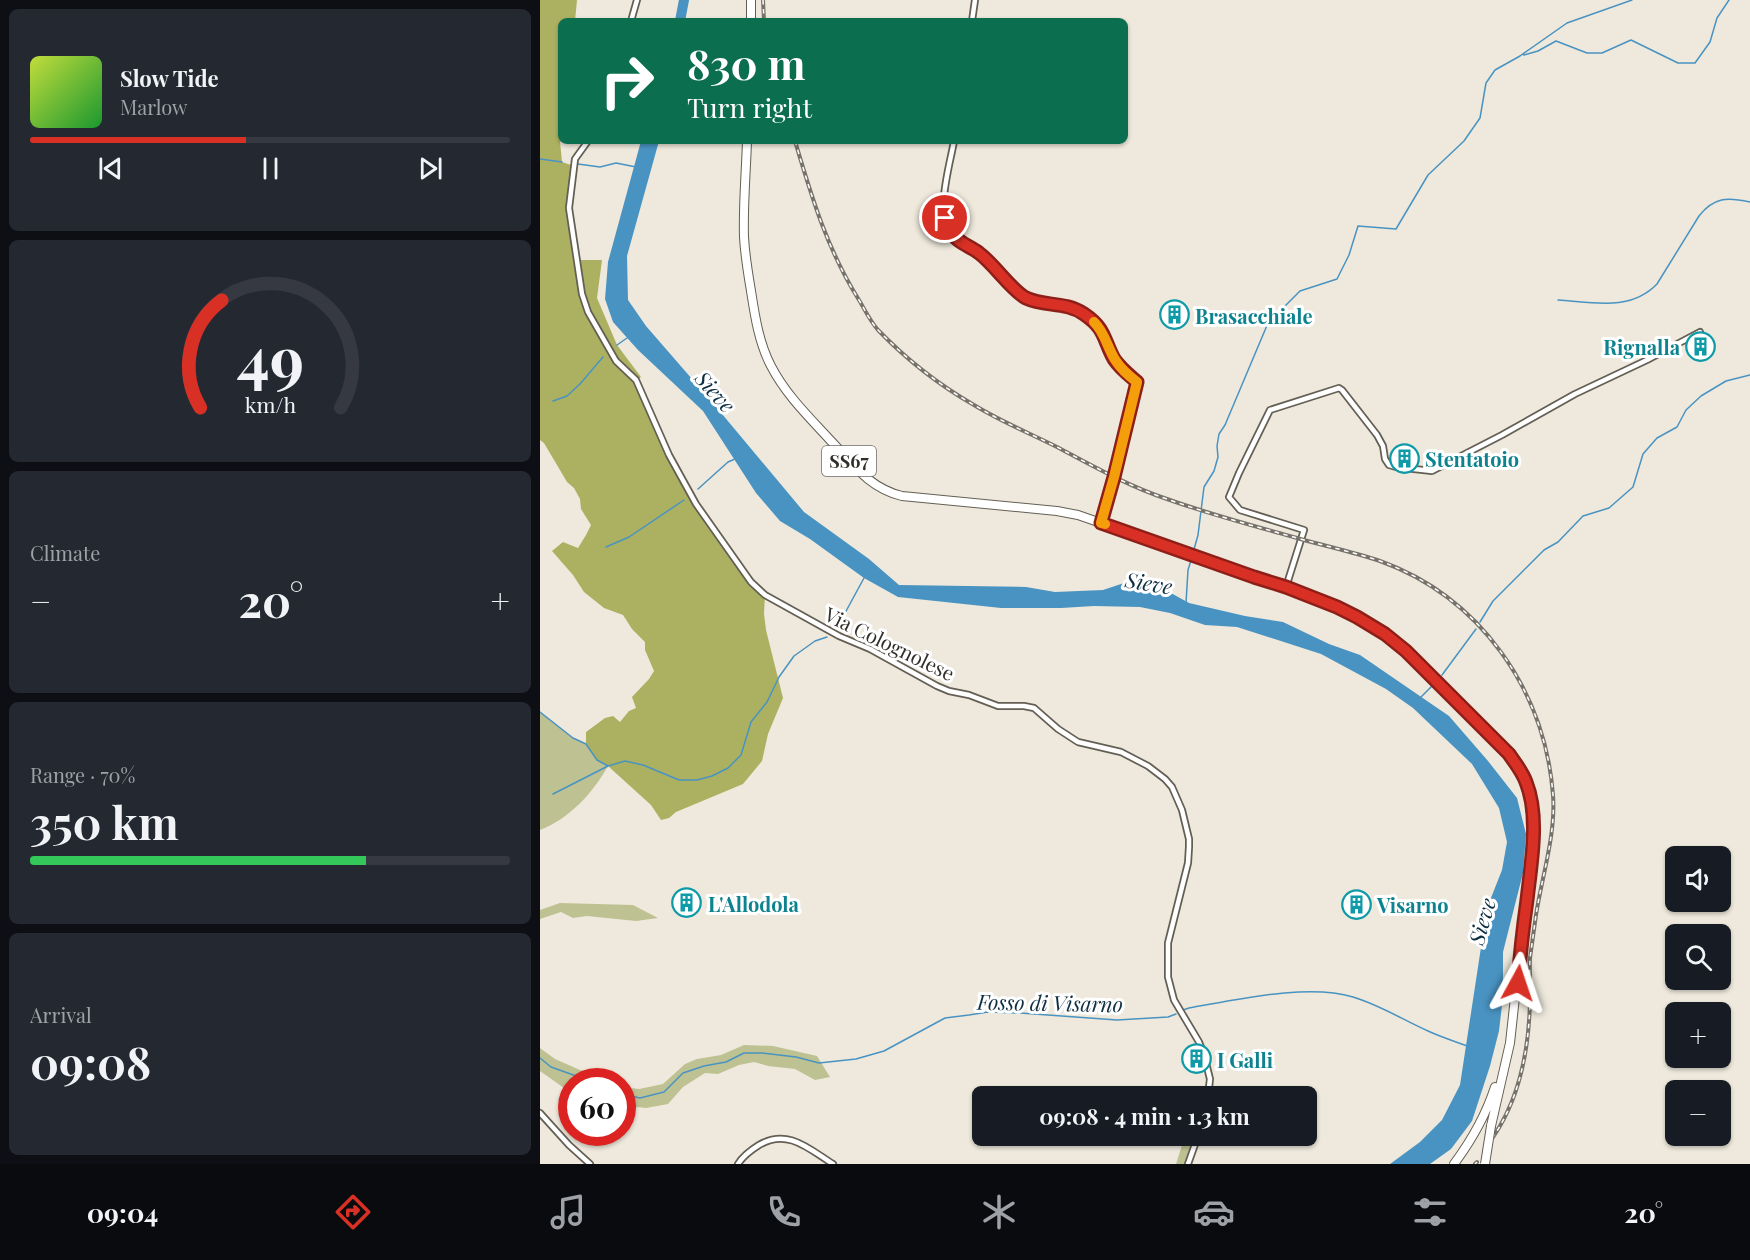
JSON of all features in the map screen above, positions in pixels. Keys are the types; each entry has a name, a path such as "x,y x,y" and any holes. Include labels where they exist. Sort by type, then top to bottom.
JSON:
{"main road":[{"path":"751,18 752,0"},
{"name":"SS67","path":"747,144 745,245 755,317 762,342 771,365 797,404 856,468 876,486 888,493 920,499 1057,511 1078,515 1286,587 1347,612 1392,640 1432,676 1509,754 1526,782 1532,805 1532,863 1510,1043 1491,1126 1485,1164"},
{"path":"1454,1164 1470,1142 1484,1114 1510,1043"}],"street":[{"path":"632,18 638,0"},
{"path":"972,18 975,0"},
{"name":"Via Colognolese","path":"586,144 575,159 570,208 582,294 588,312 616,361 636,380 669,455 696,504 751,582 765,595 937,686 998,706 1034,708 1069,737 1078,742 1121,752 1148,766 1166,779 1172,787 1182,810 1189,847 1188,863 1168,943 1168,977 1174,999 1204,1055 1210,1079 1209,1086"},
{"path":"953,144 943,203 950,232 980,253 1026,298 1068,306 1083,313 1096,323 1115,360 1126,374 1137,382 1101,523"},
{"path":"1286,587 1304,530 1240,510 1229,497 1270,410 1339,388 1377,435 1389,465 1432,471 1575,394 1700,332"},
{"path":"540,1113 590,1164"},
{"path":"738,1164 754,1148 777,1137 799,1142 833,1164"},
{"path":"1188,1164 1194,1146"}],"green space":[{"path":"540,0 577,0 575,18 558,18 558,144 560,144 562,162 574,166 569,208 576,260 602,260 597,298 617,345 641,377 637,380 659,432 696,504 751,582 765,595 766,630 783,698 768,734 762,761 743,784 661,820 651,805 608,766 597,760 586,744 586,732 605,718 613,716 620,722 629,711 636,708 632,697 654,671 645,650 645,642 632,629 623,615 604,608 584,592 552,551 563,542 578,548 591,525 581,509 580,499 574,488 567,482 540,440"},
{"path":"540,712 573,738 586,744 597,760 608,766 579,804 561,819 540,830"},
{"path":"560,903 633,905 658,918 636,921 587,916 573,918 561,912 540,919 540,910"},
{"path":"744,1045 773,1046 817,1056 830,1077 815,1080 795,1069 754,1062 739,1065 718,1074 705,1073 683,1087 668,1104 646,1108 636,1107 636,1089 663,1084 685,1064 697,1059 721,1055"},
{"path":"540,1048 555,1059 575,1068 558,1068 558,1084 540,1071"},
{"path":"1182,1146 1194,1146 1188,1164 1176,1164"}],"water":[{"name":"Sieve","path":"640,144 658,144 627,256 628,300 646,326 804,512 869,559 899,585 1026,587 1055,592 1103,590 1130,581 1160,587 1189,603 1283,622 1329,644 1360,655 1449,716 1517,798 1526,834 1523,873 1503,952 1503,996 1499,1031 1472,1121 1451,1149 1430,1164 1390,1164 1420,1142 1442,1120 1460,1085 1487,908 1502,870 1507,842 1499,808 1472,764 1413,708 1386,689 1321,654 1237,627 1205,625 1170,613 1140,607 1001,608 898,597 864,578 810,539 780,521 756,493 703,411 638,350 613,322 605,299 608,262"}],"waterway":[{"name":"Sieve","path":"681,18 684,0"},
{"path":"1193,553 1198,535 1204,487 1214,471 1218,457 1219,434 1225,425 1268,323 1300,291 1337,279 1349,255 1358,226 1396,229 1428,175 1464,141 1480,118 1486,83 1495,70 1520,56 1567,23 1632,0"},
{"path":"1524,55 1538,51 1556,41 1587,53 1602,53 1631,40 1678,63 1695,63 1710,42 1717,18 1729,0"},
{"path":"540,159 562,162"},
{"path":"578,164 600,167 616,163 636,167"},
{"path":"1558,300 1610,303 1635,299 1657,284 1699,216 1710,205 1728,199 1750,202"},
{"path":"617,345 627,338"},
{"path":"553,401 567,396 603,357"},
{"path":"1480,622 1493,601 1544,550 1558,542 1583,516 1609,508 1633,487 1643,454 1657,438 1677,427 1686,410 1701,396 1726,381 1750,375"},
{"path":"698,489 728,462 735,459"},
{"path":"606,547 629,537 684,500"},
{"path":"1186,603 1188,570 1192,557"},
{"path":"835,624 845,613 864,578"},
{"path":"1442,675 1476,629"},
{"path":"540,712 573,738 586,744 597,760 608,766 625,761 643,765 679,780 697,780 728,768 741,755 751,722 767,702 779,677 794,656 815,641 827,637"},
{"path":"1421,697 1433,685"},
{"path":"553,794 608,766"},
{"name":"Fosso di Visarno","path":"1183,1010 1272,994 1335,993 1373,1004 1433,1033 1467,1046"},
{"name":"Fosso di Visarno","path":"636,1097 664,1092 683,1073 726,1062 744,1053 796,1057 819,1063 856,1059 884,1051 945,1018 988,1012 1117,1020 1168,1017 1176,1014"},
{"name":"Fosso di Visarno","path":"540,1058 558,1070"}],"railway":[{"path":"763,0 764,18"},
{"path":"796,144 829,242 848,281 875,327 911,361 936,380 994,416 1138,488 1215,515 1380,561 1416,577 1448,598 1477,623 1501,652 1521,684 1537,719 1547,756 1553,810 1551,840 1530,958 1529,1019 1525,1054 1510,1106 1493,1137"}],"slow traffic":[{"path":"1094,322 1103,333 1115,360 1126,374 1137,382 1101,523 1105,524"}],"place":[{"name":"Brasacchiale","path":"1174,315"},
{"name":"Rignalla","path":"1701,346"},
{"name":"Stentatoio","path":"1404,458"},
{"name":"L'Allodola","path":"687,903"},
{"name":"Visarno","path":"1356,904"},
{"name":"I Galli","path":"1196,1059"}],"route":[{"path":"945,218 950,232 980,253 1026,298 1068,306 1083,313 1096,323 1115,360 1126,374 1137,382 1101,523 1286,587 1357,617 1385,634 1406,651 1509,754 1526,782 1532,805 1533,828 1532,863 1518,983"}]}
